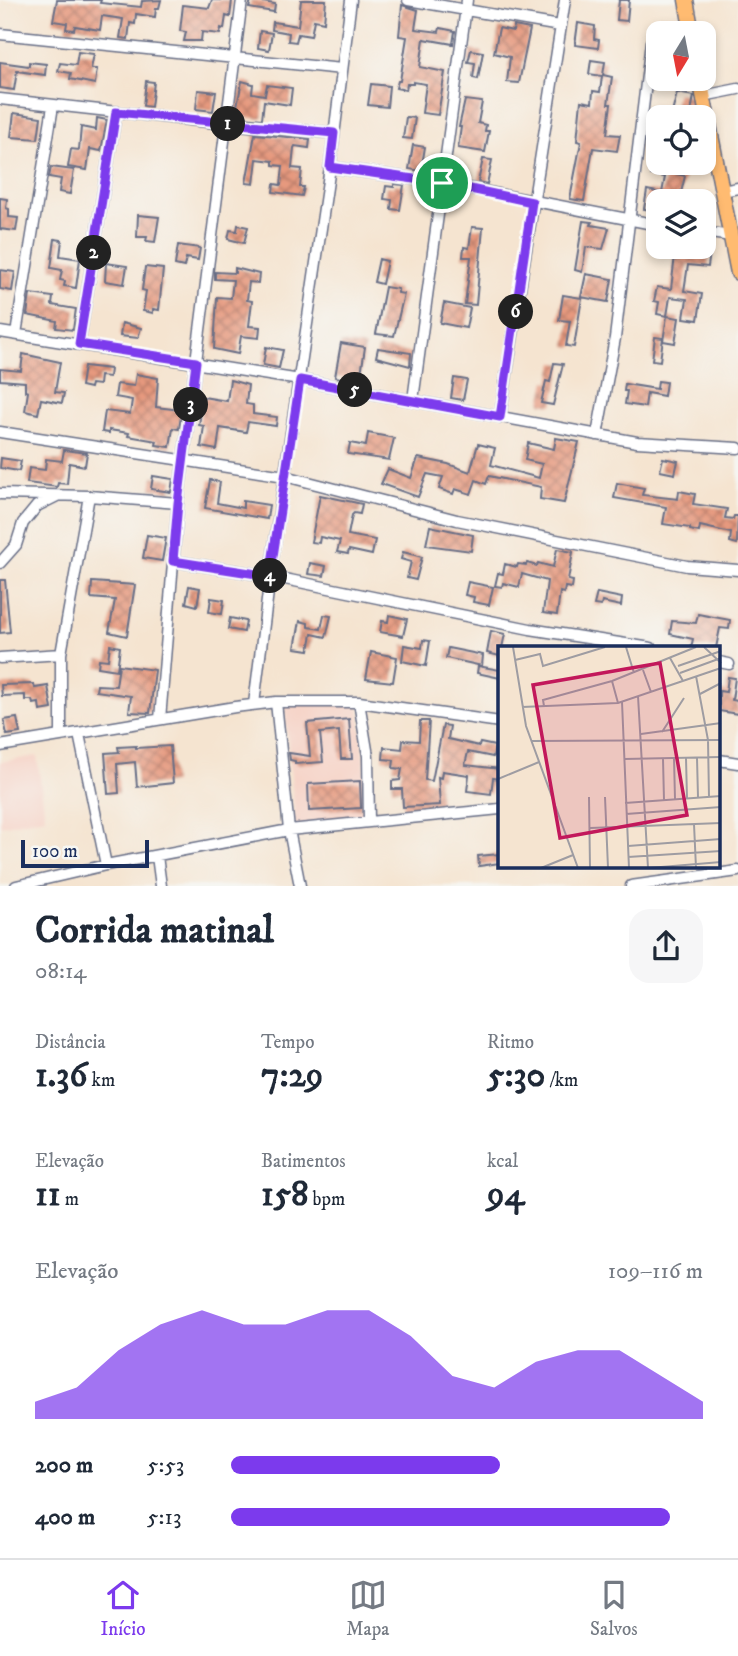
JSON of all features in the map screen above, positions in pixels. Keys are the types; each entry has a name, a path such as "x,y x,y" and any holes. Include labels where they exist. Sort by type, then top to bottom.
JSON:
{"main road":[{"path":"686,0 690,21"},
{"path":"702,91 738,273"}],"street":[{"path":"160,719 178,503 242,0"},
{"path":"254,704 351,0"},
{"path":"408,0 466,5 560,26"},
{"path":"500,417 565,0"},
{"path":"413,400 466,5"},
{"path":"0,34 342,68"},
{"path":"597,435 615,338 646,82"},
{"path":"703,96 738,89"},
{"path":"0,99 334,133"},
{"path":"16,334 53,106"},
{"path":"79,344 116,112"},
{"path":"330,167 442,183 646,223"},
{"path":"722,191 738,188"},
{"path":"716,234 730,236"},
{"path":"0,332 196,362 637,442 738,448"},
{"path":"0,432 285,476 470,522 687,566 738,570"},
{"path":"0,494 89,496 178,503"},
{"path":"0,564 16,545 23,523 37,506 58,495"},
{"path":"61,736 61,654 89,496"},
{"path":"173,561 270,576 530,629 638,646"},
{"path":"0,658 61,654"},
{"path":"276,702 289,830 300,886"},
{"path":"0,746 276,702 359,702 498,722"},
{"path":"359,702 368,756 369,822"},
{"path":"79,734 106,865"},
{"path":"720,760 738,763"},
{"path":"16,886 106,865 289,830 498,808"},
{"path":"157,856 161,886"},
{"path":"683,880 685,869"},
{"path":"631,886 738,871"}],"shaded area":[{"path":"284,702 359,702 369,822 296,829"},
{"path":"37,756 45,817 0,826 0,762"}],"building":[{"path":"57,0 101,0 100,3 141,7 142,1 161,0 155,17 136,14 135,24 130,23 128,39 120,38 123,19 102,16 100,30 75,26 74,30 66,29 67,23 53,21"},
{"path":"212,0 232,0 230,17 226,16 224,29 221,28 220,34 202,32 201,41 184,41 186,32 180,31 183,5 209,8"},
{"path":"251,0 275,4 274,12 249,8"},
{"path":"301,0 326,0 324,22 314,20 311,36 298,34 296,42 288,41 289,33 272,30 273,22 298,26"},
{"path":"619,0 629,0 627,21 617,20"},
{"path":"402,5 418,10 415,29 439,32 440,28 455,31 453,44 424,39 420,67 445,72 438,115 422,113 426,84 413,82 407,84 406,90 396,88 400,81 407,37 399,36"},
{"path":"578,23 595,26 594,39 599,40 598,48 575,45"},
{"path":"514,26 530,29 519,83 507,82 510,57 494,53 499,28 513,31"},
{"path":"260,31 272,33 269,50 258,48"},
{"path":"471,50 483,52 478,79 473,78 475,63 468,62"},
{"path":"78,52 94,54 91,69 97,69 95,84 70,79 71,73 58,71 60,63 76,65"},
{"path":"591,60 605,62 603,75 612,77 607,134 620,135 617,151 593,148 584,201 570,199 581,142 577,141 581,101 592,103 593,91 600,92 602,76 589,74"},
{"path":"0,62 29,66 29,62 46,64 45,75 17,71 14,90 0,88"},
{"path":"146,81 154,82 151,107 143,106"},
{"path":"242,81 253,84 252,93 265,95 267,85 292,88 290,105 264,101 262,119 235,116"},
{"path":"371,84 389,86 387,107 368,105"},
{"path":"198,90 216,92 213,111 196,109"},
{"path":"677,93 694,96 692,105 674,105"},
{"path":"465,100 482,102 478,123 486,125 485,131 489,131 485,152 458,148"},
{"path":"14,113 41,117 38,139 11,137"},
{"path":"406,117 415,118 412,139 403,138"},
{"path":"97,118 107,120 101,151 90,149 87,170 68,167 71,149 79,150 81,127 96,130"},
{"path":"255,134 310,139 309,148 294,148 292,168 302,169 302,196 273,192 274,184 281,185 283,166 273,165 273,161 257,159 254,184 246,183"},
{"path":"413,145 425,147 421,171 409,169"},
{"path":"483,159 492,160 487,184 478,182"},
{"path":"51,167 74,170 70,194 59,192 61,179 49,177"},
{"path":"651,175 685,176 682,189 663,189 665,177"},
{"path":"394,184 404,185 400,210 391,209 392,200 384,199 386,186 394,187"},
{"path":"0,198 7,199 9,217 18,218 16,231 0,229"},
{"path":"138,215 159,217 155,242 146,241 147,237 137,237"},
{"path":"583,221 609,228 603,249 586,247 582,272 575,270"},
{"path":"238,225 248,227 244,243 228,239 230,230 237,231"},
{"path":"472,227 483,228 476,305 465,304 471,257 463,257 464,247 469,248"},
{"path":"55,239 62,240 60,256 80,259 76,288 64,286 65,281 60,280 62,270 51,268"},
{"path":"178,245 200,248 198,260 186,258 184,267 175,265"},
{"path":"379,259 387,261 382,284 374,282"},
{"path":"675,259 709,259 708,267 688,265 684,291 702,294 698,320 684,318 687,299 670,297 667,316 657,314 659,302 654,301 657,287 671,289"},
{"path":"106,263 127,266 124,284 105,281"},
{"path":"145,267 163,269 159,310 153,309 153,313 143,311"},
{"path":"235,268 259,274 258,283 249,282 247,300 252,301 249,326 260,327 259,338 241,336 238,354 214,349 217,297 231,298 233,280 215,279 215,272 235,273"},
{"path":"0,270 15,272 12,291 0,289"},
{"path":"586,274 612,279 608,302 581,297"},
{"path":"385,287 398,289 398,293 404,294 394,336 376,334"},
{"path":"30,294 53,297 52,305 76,309 73,330 56,328 57,321 27,315"},
{"path":"563,295 582,298 574,347 566,346 570,321 559,320"},
{"path":"444,303 470,308 466,328 440,323"},
{"path":"667,316 679,318 675,343 663,341"},
{"path":"122,323 141,328 138,338 120,336"},
{"path":"655,337 663,338 660,361 652,360"},
{"path":"341,343 365,347 360,381 335,377"},
{"path":"266,347 283,350 279,368 263,365"},
{"path":"378,348 411,353 410,366 376,357"},
{"path":"23,354 60,362 55,392 64,393 62,403 41,399 38,414 25,411 28,392 25,391 25,382 0,380 0,369 21,371"},
{"path":"554,363 563,364 553,405 541,403 546,381 550,382"},
{"path":"84,366 110,369 109,377 100,376 99,385 91,384 90,388 81,386"},
{"path":"136,374 158,378 156,407 182,410 179,429 173,428 170,447 156,445 157,441 128,436 129,433 109,430 109,433 102,432 105,411 130,414 132,400 115,397 117,384 134,386"},
{"path":"454,378 467,380 463,400 451,398"},
{"path":"230,380 248,385 246,404 253,405 253,414 277,417 276,426 248,422 246,432 220,428 217,450 201,447 204,426 199,425 203,397 227,401"},
{"path":"658,381 666,382 664,396 647,393 645,407 625,404 625,384 657,389"},
{"path":"368,433 394,438 389,460 348,454 350,443 366,446"},
{"path":"556,438 579,442 564,503 540,499 541,487 489,476 486,484 476,480 471,494 455,489 453,494 439,489 443,477 427,474 418,497 381,484 388,469 411,478 418,458 470,472 478,444 495,448 491,465 539,478 542,464 525,460 528,443 554,449"},
{"path":"64,450 87,453 85,466 69,463 67,484 58,483 57,487 27,483 29,468 45,470 46,459 62,461"},
{"path":"1,458 21,461 19,471 0,468"},
{"path":"663,458 678,461 675,474 660,471"},
{"path":"153,476 173,479 171,492 151,489"},
{"path":"210,480 220,482 217,503 243,508 243,501 269,505 267,519 205,508"},
{"path":"617,483 644,488 642,495 678,499 679,491 695,494 693,504 727,509 725,518 733,519 738,516 737,544 730,542 731,533 700,526 699,532 663,524 666,507 614,498"},
{"path":"320,495 362,504 360,514 352,515 348,535 375,540 372,555 349,550 348,554 337,552 340,541 320,537 319,543 311,542"},
{"path":"430,526 473,535 471,551 426,545"},
{"path":"147,535 166,538 162,561 143,558"},
{"path":"557,549 573,552 568,580 573,581 572,588 565,587 564,593 560,592 557,615 543,613 547,581 522,574 519,587 503,583 502,587 495,586 498,573 503,574 505,564 517,567 518,564 527,563 537,566 538,563 553,567"},
{"path":"403,552 422,557 416,580 407,578 411,562 401,559"},
{"path":"310,563 326,566 324,576 308,574"},
{"path":"0,580 5,580 10,632 0,633"},
{"path":"92,582 135,585 127,636 109,632 115,600 91,598"},
{"path":"468,582 493,587 489,605 473,602 474,597 465,595"},
{"path":"189,586 200,588 197,606 186,603"},
{"path":"597,593 622,598 621,606 602,602 601,606 594,605"},
{"path":"211,598 224,600 222,614 209,612"},
{"path":"698,614 730,620 729,629 720,628 716,646 691,646 693,639 670,634 672,621 696,623"},
{"path":"324,615 331,616 326,637 312,634 309,650 295,648 300,621 308,623 308,627 321,629"},
{"path":"389,615 407,619 403,636 380,632 382,621 388,622"},
{"path":"230,618 246,621 244,632 228,629"},
{"path":"491,631 505,634 502,646 498,646 498,656 487,653"},
{"path":"423,640 430,641 426,666 402,661 404,645 422,648"},
{"path":"110,645 120,647 117,670 98,667 99,659 108,660"},
{"path":"448,648 483,655 482,666 446,658"},
{"path":"371,652 397,657 393,682 366,679"},
{"path":"119,665 155,670 150,713 129,712 131,696 96,691 97,685 116,686"},
{"path":"478,666 498,670 498,678 477,673"},
{"path":"728,677 735,678 732,700 738,701 738,714 720,711 720,691 726,692"},
{"path":"34,684 35,688 48,686 52,709 40,711 39,703 33,704 32,700 25,700 25,695 2,696 1,685"},
{"path":"17,718 20,733 7,735 4,720"},
{"path":"349,719 352,759 341,759 339,731 320,733 323,762 295,764 295,761 290,760 289,753 310,756 307,723"},
{"path":"420,721 429,721 425,780 432,781 443,725 450,726 448,739 479,746 480,743 495,746 493,757 468,752 465,765 498,769 498,779 493,778 491,794 467,791 469,775 442,771 441,778 438,777 440,805 403,807 402,789 392,789 392,781 400,780 402,769 393,768 394,760 383,759 384,747 402,749 403,740 419,741"},
{"path":"170,746 173,783 137,787 135,762 117,764 119,793 108,794 105,753 119,752 118,747"},
{"path":"360,781 361,808 309,811 308,784"},
{"path":"498,854 498,863 479,866 478,856"}],"route":[{"path":"116,112 334,133 330,167 442,183 532,202 500,417 300,380 270,576 173,561 196,362 79,344 116,112"}]}
